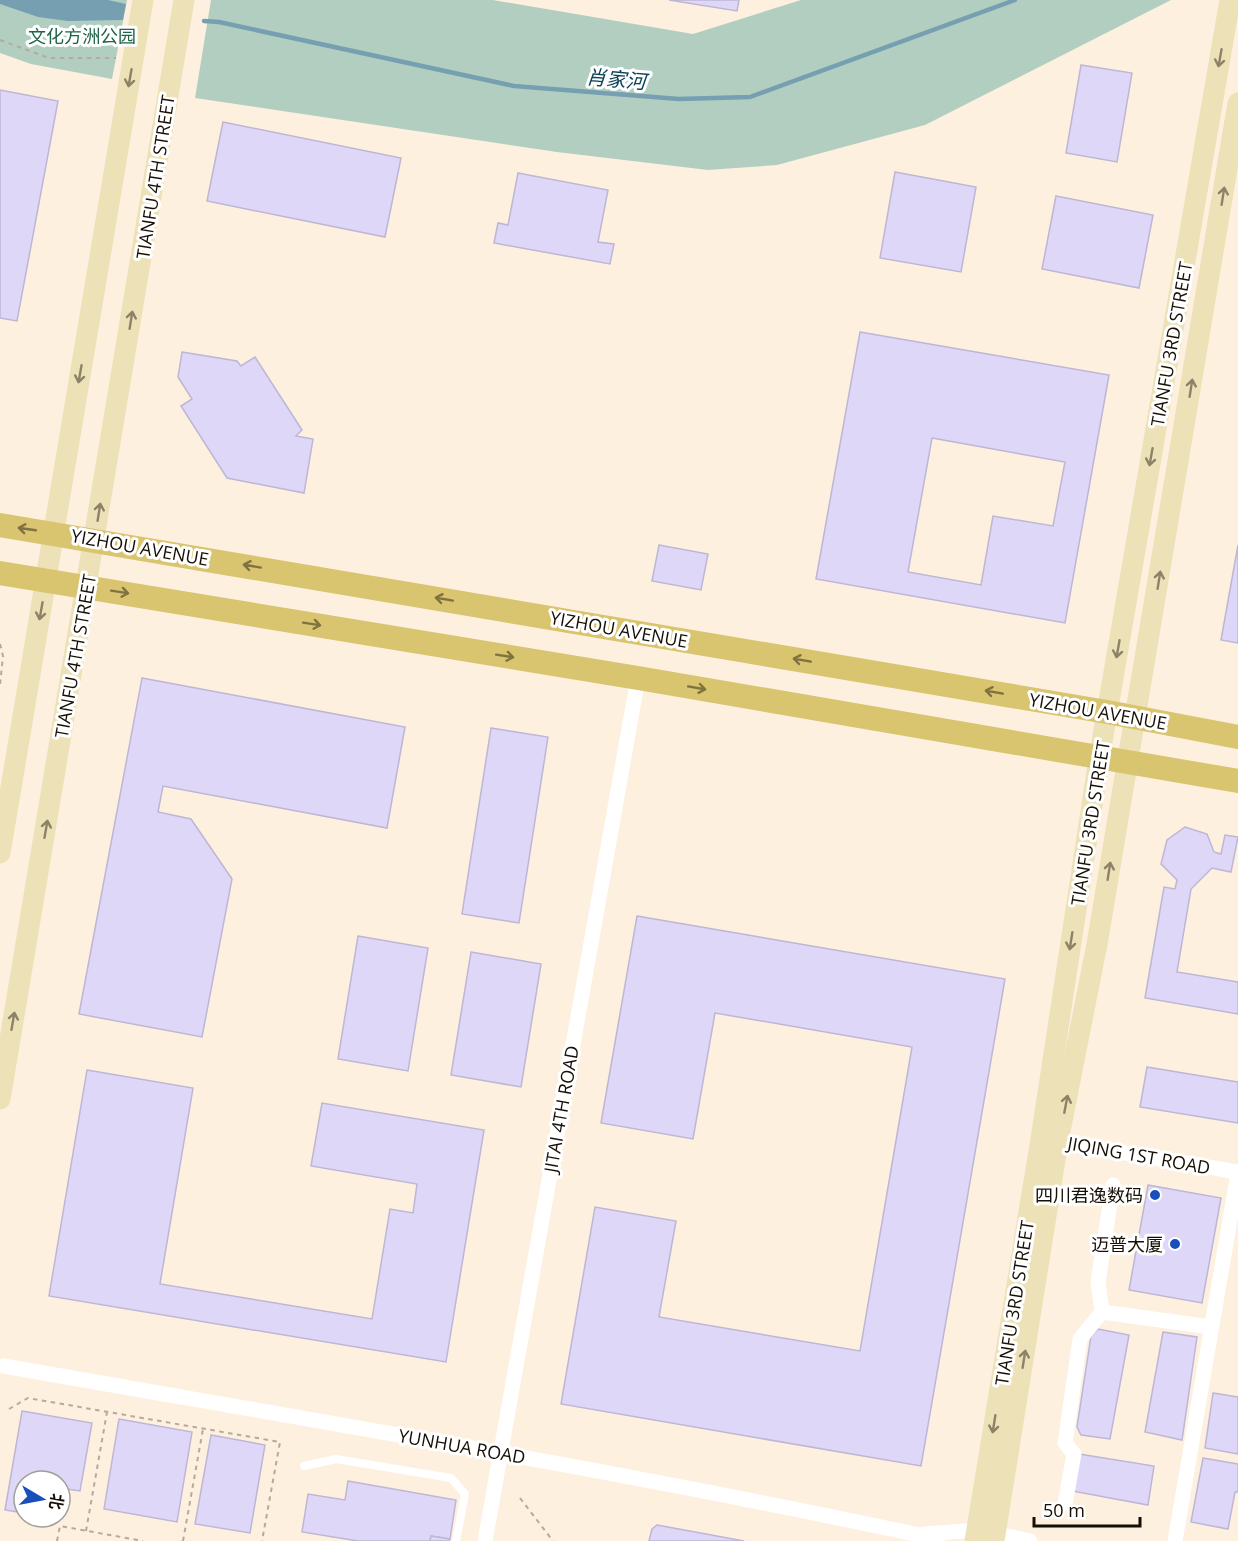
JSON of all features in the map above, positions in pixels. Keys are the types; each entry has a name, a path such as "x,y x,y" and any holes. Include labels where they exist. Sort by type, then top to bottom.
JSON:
{"main road":[{"name":"YIZHOU AVENUE","path":"0,525 95,539 1238,736"},
{"path":"0,573 638,678 1099,759 1238,781"}],"street":[{"path":"0,853 143,0"},
{"name":"TIANFU 4TH STREET","path":"0,1099 184,0"},
{"name":"TIANFU 3RD STREET","path":"986,1537 1049,1140 1099,759 1230,0"},
{"name":"TIANFU 3RD STREET","path":"1049,1140 1097,944 1238,103"},
{"name":"JITAI 4TH ROAD","path":"485,1541 638,678"},
{"name":"JIQING 1ST ROAD","path":"1049,1140 1238,1173"},
{"path":"1175,1541 1238,1173"},
{"path":"1065,1504 1074,1454 1065,1443 1080,1339 1102,1312 1098,1282 1113,1185"},
{"path":"1102,1312 1211,1327"},
{"name":"YUNHUA ROAD","path":"1,1366 742,1497 919,1535 937,1541"},
{"name":"YUNHUA ROAD","path":"919,1535 1030,1541"}],"lane":[{"path":"304,1467 336,1459 451,1479 465,1494 456,1541"}],"path":[{"path":"0,40 49,58 116,58"},
{"path":"0,644 3,656 0,685"},
{"path":"9,1409 28,1398 280,1442 262,1541"},
{"path":"86,1531 107,1412"},
{"path":"183,1541 203,1429"},
{"path":"520,1498 553,1541"},
{"path":"57,1541 60,1526 143,1541"}],"green space":[{"name":"文化方洲公园","path":"0,0 127,0 112,79 31,64 0,53"},
{"path":"211,0 493,0 693,34 801,0 1171,0 925,125 777,165 708,170 557,152 195,98"}],"water":[{"path":"0,0 108,0 126,4 123,20 68,21 38,17 0,4"}],"building":[{"path":"669,0 739,0 737,11"},
{"path":"1081,65 1132,73 1117,162 1066,153"},
{"path":"0,90 58,101 17,321 0,318"},
{"path":"223,122 401,158 385,237 207,201"},
{"path":"895,172 976,187 961,272 880,258"},
{"path":"518,173 608,190 598,242 614,244 610,264 494,243 498,223 508,225"},
{"path":"1056,196 1153,215 1139,288 1042,269"},
{"path":"860,332 1109,375 1065,623 816,579","holes":["932,438 1065,462 1053,526 993,516 981,585 908,572"]},
{"path":"182,352 237,361 241,366 255,357 302,430 296,436 313,439 304,493 227,478 181,406 192,399 178,377"},
{"path":"659,545 708,554 701,590 652,581"},
{"path":"1238,545 1238,643 1221,640"},
{"path":"142,678 405,727 387,828 163,786 158,812 191,819 232,879 202,1037 79,1014"},
{"path":"491,728 548,737 519,923 462,914"},
{"path":"1185,827 1207,834 1214,852 1221,854 1225,835 1238,837 1231,872 1212,868 1191,889 1177,972 1238,982 1238,1014 1145,998 1164,887 1175,889 1177,880 1161,864 1167,840"},
{"path":"637,916 1005,979 921,1466 561,1404 595,1207 676,1221 659,1317 860,1351 912,1047 715,1013 693,1139 601,1123"},
{"path":"358,936 428,948 408,1071 338,1059"},
{"path":"471,952 541,964 521,1087 451,1075"},
{"path":"1147,1067 1238,1082 1238,1123 1140,1107"},
{"path":"87,1070 193,1088 160,1284 372,1319 390,1209 413,1213 417,1184 311,1166 322,1103 484,1130 446,1362 49,1296"},
{"name":"迈普大厦","path":"1148,1185 1221,1198 1202,1303 1129,1290"},
{"path":"1098,1329 1129,1335 1110,1439 1081,1435 1077,1427 1091,1336"},
{"path":"1163,1332 1197,1337 1182,1440 1145,1432"},
{"path":"1213,1393 1238,1397 1238,1454 1205,1448"},
{"path":"22,1411 92,1423 80,1491 72,1490 72,1469 12,1469"},
{"path":"119,1419 192,1432 177,1522 104,1509"},
{"path":"211,1435 265,1445 250,1533 195,1524"},
{"path":"1079,1454 1154,1466 1148,1505 1072,1491"},
{"path":"1203,1458 1238,1464 1238,1492 1235,1492 1228,1529 1191,1522"},
{"path":"12,1469 12,1511 5,1510"},
{"path":"348,1481 456,1500 450,1539 431,1536 430,1541 358,1541 302,1532 308,1494 345,1500"},
{"path":"657,1525 744,1541 649,1541 652,1529"},
{"path":"431,1536 450,1539 449,1541 430,1541"}],"waterway":[{"name":"肖家河","path":"204,21 219,22 514,86 679,99 750,97 1015,0"}],"place":[{"name":"四川君逸数码","path":"1155,1195"},
{"name":"迈普大厦","path":"1175,1244"}]}
